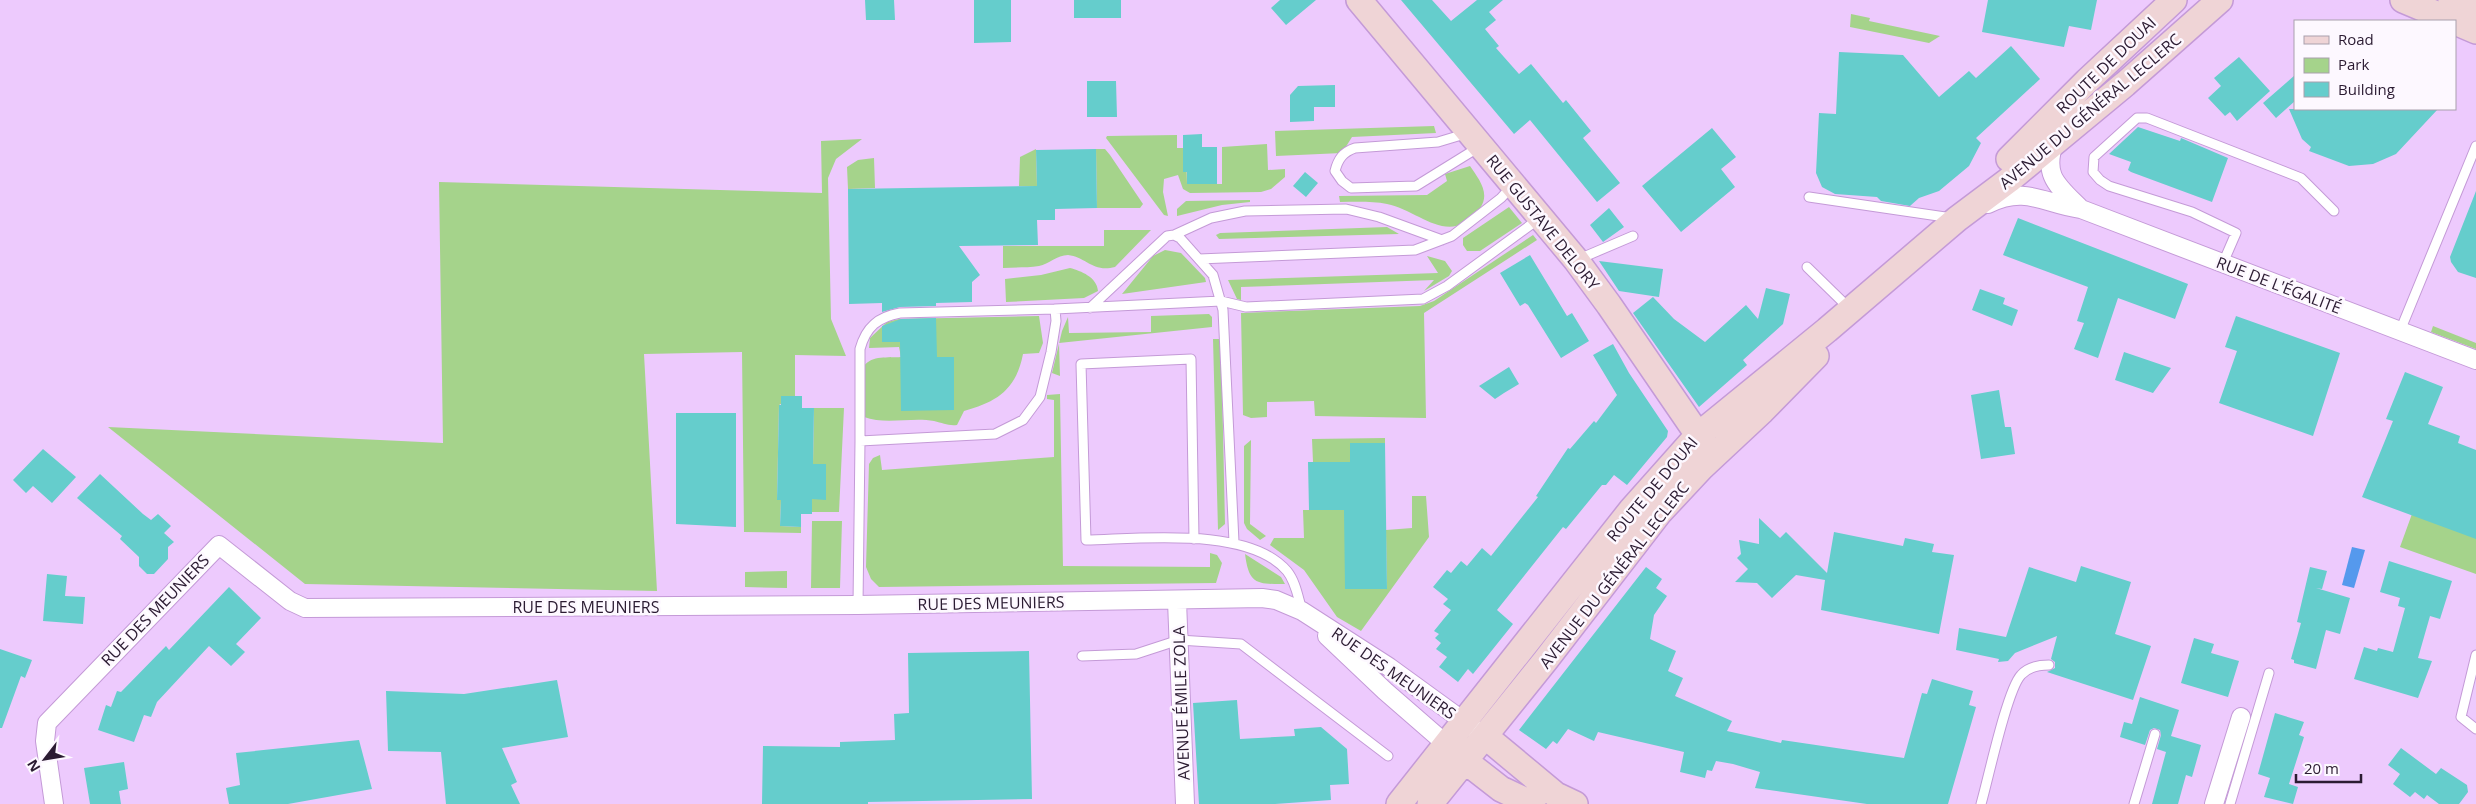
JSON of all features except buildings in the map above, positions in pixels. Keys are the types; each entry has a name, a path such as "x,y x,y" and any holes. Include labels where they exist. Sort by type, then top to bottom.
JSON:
{"main road":[{"name":"RUE GUSTAVE DELORY","path":"1359,0 1576,260 1609,305 1697,436 1713,456"},
{"name":"ROUTE DE DOUAI","path":"1957,219 1990,177 2087,81 2174,0"},
{"name":"AVENUE DU GÉNÉRAL LECLERC","path":"1430,804 1486,736 1659,513 1713,456 1773,400 1854,312 1957,219 2009,180 2125,84 2220,0"},
{"path":"2403,0 2449,20"},
{"path":"2451,0 2476,12"},
{"path":"2456,23 2476,31"},
{"name":"ROUTE DE DOUAI","path":"1447,744 1632,509 1697,436 1854,312"},
{"path":"1486,736 1549,790 1575,804"},
{"path":"1399,804 1447,744"},
{"path":"1465,761 1501,789"},
{"path":"1446,783 1465,780 1501,789 1533,804"}],"street":[{"name":"RUE DE L'ÉGALITÉ","path":"2055,140 2048,161 2053,180 2081,209"},
{"name":"RUE DE L'ÉGALITÉ","path":"1957,219 2011,195 2032,196 2081,209 2476,360"},
{"name":"RUE DES MEUNIERS","path":"54,804 45,741 47,723 144,620 219,545 290,601 305,608 1177,601 1262,598 1276,600 1302,610 1389,667 1464,723 1486,736"},
{"name":"AVENUE ÉMILE ZOLA","path":"1177,601 1185,804"},
{"name":"RUE DES MEUNIERS","path":"1302,610 1385,692 1465,761"},
{"path":"2214,804 2241,717"}],"lane":[{"path":"2223,263 2236,233 2192,212 2109,186 2093,172 2094,157 2137,118 2147,118 2301,178 2334,211"},
{"path":"1476,139 1416,186 1351,188 1342,182 1335,172 1338,160 1348,150 1355,148 1476,139"},
{"path":"2400,331 2476,146"},
{"path":"1199,259 1415,250 1452,236 1484,213 1514,184"},
{"path":"1809,197 1957,219"},
{"path":"1090,308 1158,243 1211,218 1245,211 1346,209 1379,217 1442,240"},
{"path":"858,604 860,349 863,336 873,324 886,315 900,313 1090,308 1221,301 1246,307 1423,299 1447,286 1541,217"},
{"path":"1174,235 1199,259 1213,276 1224,310 1234,542"},
{"path":"1576,260 1632,236"},
{"path":"1807,267 1854,312"},
{"path":"860,441 995,434 1023,420 1040,397 1051,352 1056,321 1055,309"},
{"path":"1194,538 1191,359 1081,364 1086,540 1194,538 1234,542 1260,551 1287,572 1302,610"},
{"path":"1082,656 1136,654 1179,640 1241,644 1388,756"},
{"path":"2476,655 2461,717 2476,729"},
{"path":"1981,804 2009,702 2020,676 2031,668 2049,665"},
{"path":"2230,804 2269,674"},
{"path":"2134,804 2155,734"}],"green space":[{"path":"1851,14 1870,18 1869,21 1940,36 1929,43 1850,27"},
{"path":"1434,126 1436,133 1352,137 1342,153 1276,156 1275,131"},
{"path":"1177,135 1177,148 1186,148 1187,184 1222,184 1222,147 1267,144 1268,170 1285,169 1285,177 1271,189 1261,192 1190,193 1183,189 1178,175 1164,179 1163,192 1168,216 1164,215 1106,138 1107,136"},
{"path":"862,139 836,159 828,178 831,319 846,356 795,355 795,396 779,405 777,499 781,500 780,526 801,527 801,533 744,532 742,352 644,354 657,591 305,584 108,427 443,443 439,182 822,193 821,141"},
{"path":"1036,149 1037,186 1019,186 1020,157"},
{"path":"1096,149 1105,149 1110,155 1143,204 1140,208 1097,208"},
{"path":"874,158 875,188 848,189 847,167 858,160"},
{"path":"1470,166 1484,191 1483,202 1469,220 1458,226 1446,227 1435,224 1387,204 1340,202 1339,196 1427,195 1447,181 1445,174"},
{"path":"1250,200 1250,202 1222,205 1177,216 1177,209 1186,201"},
{"path":"1509,207 1522,223 1480,251 1467,251 1463,245 1463,238"},
{"path":"1387,227 1399,234 1219,239 1216,235 1220,233"},
{"path":"1104,230 1151,230 1115,267 1101,268 1068,255 1060,256 1039,266 1003,268 1003,246 1104,246"},
{"path":"1533,235 1537,240 1424,313 1426,418 1315,416 1314,401 1267,402 1267,417 1251,418 1243,415 1241,313 1420,306 1434,301"},
{"path":"1165,250 1181,253 1205,278 1206,282 1122,294 1153,256"},
{"path":"1427,256 1445,261 1452,271 1449,276 1424,291 1434,280 1241,287 1241,300 1237,299 1228,280 1438,273"},
{"path":"1070,268 1092,278 1098,291 1084,298 1006,302 1005,279 1041,275"},
{"path":"1209,314 1212,317 1212,327 1059,343 1068,317 1069,333 1151,332 1151,316"},
{"path":"1039,316 1043,343 1039,353 1023,354 1015,377 1003,393 995,399 964,411 957,425 926,420 881,420 864,417 864,366 871,360 901,357 899,347 869,348 870,338 887,322 899,319"},
{"path":"2433,326 2476,343 2476,349 2431,332"},
{"path":"1213,339 1221,339 1225,524 1218,530"},
{"path":"1059,344 1060,376 1052,373"},
{"path":"1060,394 1063,566 1210,567 1210,553 1217,555 1222,563 1216,583 879,587 871,579 866,567 869,464 873,458 880,455 882,470 1054,457 1054,400 1047,399 1047,395"},
{"path":"814,408 844,408 839,512 812,512 812,499 826,499 826,464 813,464"},
{"path":"1385,438 1385,443 1350,443 1350,464 1313,462 1312,439"},
{"path":"1251,440 1250,524 1266,536 1260,540 1247,529 1244,523 1244,446"},
{"path":"2425,478 2476,538 2476,574 2400,547"},
{"path":"1412,496 1426,496 1429,537 1361,631 1337,617 1304,570 1270,545 1274,538 1304,538 1303,510 1344,510 1387,589 1386,530 1412,528"},
{"path":"812,521 842,521 840,588 811,588"},
{"path":"1245,554 1281,577 1285,584 1268,584 1256,581 1249,572"},
{"path":"787,571 787,588 745,587 745,572"}],"water":[{"path":"2352,547 2365,550 2354,588 2342,585"}]}
